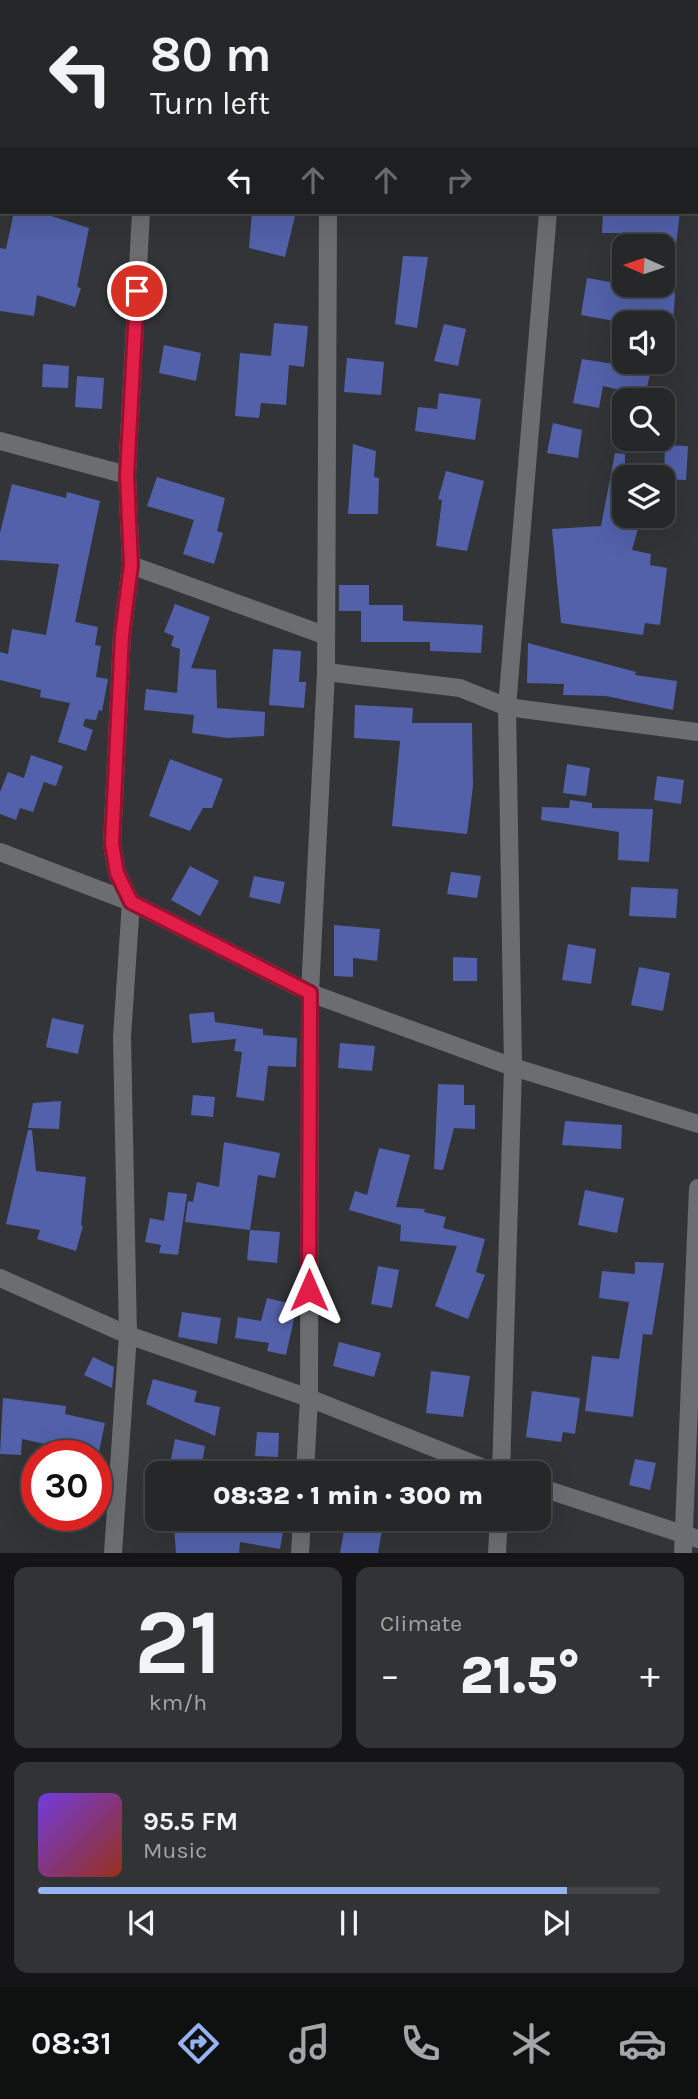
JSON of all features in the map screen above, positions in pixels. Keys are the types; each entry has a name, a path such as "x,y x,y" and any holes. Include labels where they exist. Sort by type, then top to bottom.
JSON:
{"street":[{"path":"113,1553 128,1335 122,1037 131,902 117,873 112,844 122,635 131,565 127,475 141,214"},
{"path":"306,1461 309,1398 310,993 326,672 324,635 328,214"},
{"path":"500,1461 513,1067 507,708 548,214"},
{"path":"0,441 127,475"},
{"path":"131,565 324,635"},
{"path":"326,672 460,688 507,708 698,732"},
{"path":"0,852 131,902 310,993 513,1067 698,1124"},
{"path":"683,1553 691,1536 698,1188"},
{"path":"0,1278 128,1335 309,1398 467,1461"},
{"path":"551,1491 691,1536"},
{"path":"300,1553 301,1531"},
{"path":"497,1553 498,1531"}],"building":[{"path":"14,214 45,214 89,228 77,287 81,288 75,307 37,295 34,316 0,311 0,248 6,249"},
{"path":"252,214 296,214 285,257 249,248"},
{"path":"603,214 680,214 676,245 676,234 602,233"},
{"path":"403,256 428,257 417,328 395,324"},
{"path":"587,278 612,282 612,298 675,298 674,311 612,311 612,321 581,315"},
{"path":"274,323 308,326 304,367 289,365 286,405 261,403 259,418 235,416 240,353 271,356"},
{"path":"444,324 466,329 458,366 434,361"},
{"path":"164,345 201,353 196,381 159,373"},
{"path":"347,358 384,362 381,395 344,392"},
{"path":"582,359 612,364 612,374 650,374 647,388 603,386 599,408 573,403"},
{"path":"43,364 69,366 68,388 42,387"},
{"path":"77,376 104,378 102,409 75,407"},
{"path":"439,393 481,399 475,440 415,431 418,407 437,409"},
{"path":"553,423 582,430 578,458 547,453"},
{"path":"353,444 376,451 374,477 379,478 378,514 348,514"},
{"path":"675,445 688,446 686,480 675,480 675,465 664,465 665,451 675,451"},
{"path":"615,453 625,454 625,465 613,465"},
{"path":"612,469 612,528 638,528 632,550 651,554 650,565 667,568 660,625 645,623 643,635 561,623 552,529 601,526"},
{"path":"446,471 484,481 467,551 436,546 442,500 438,499"},
{"path":"157,477 225,498 217,531 223,533 214,564 183,554 194,520 147,506"},
{"path":"12,484 66,498 67,492 100,501 75,622 98,627 95,645 101,646 96,677 108,679 102,711 99,710 96,720 85,719 83,726 93,730 86,751 58,742 70,703 40,697 41,690 0,680 0,652 8,654 12,629 46,635 59,564 0,560 0,533"},
{"path":"339,585 369,585 369,605 403,605 403,621 483,625 481,653 430,651 430,642 361,642 361,611 339,611"},
{"path":"175,604 210,617 191,668 216,670 217,708 265,712 264,736 228,738 192,733 194,715 144,710 146,689 177,693 180,649 171,646 174,636 164,632"},
{"path":"528,643 636,672 635,675 677,681 673,710 606,696 563,695 564,684 527,683"},
{"path":"273,649 301,651 299,682 306,682 304,708 269,705"},
{"path":"355,705 413,708 412,723 472,723 473,786 467,834 392,826 400,741 354,738"},
{"path":"31,755 63,766 56,786 44,782 33,812 20,808 16,820 0,814 0,792 8,772 24,778"},
{"path":"170,759 223,779 212,808 203,808 190,831 149,816"},
{"path":"567,764 590,768 586,796 563,793"},
{"path":"657,776 684,780 681,804 654,800"},
{"path":"570,800 592,803 592,808 653,809 649,862 618,860 619,832 541,820 542,807 569,808"},
{"path":"190,866 219,881 200,916 171,900"},
{"path":"451,872 481,876 477,898 447,894"},
{"path":"254,876 285,882 280,904 249,897"},
{"path":"631,887 678,889 676,918 629,916"},
{"path":"334,925 380,929 377,961 353,958 353,977 334,976"},
{"path":"568,944 596,949 591,984 562,980"},
{"path":"453,957 477,958 477,981 453,981"},
{"path":"639,967 670,973 663,1011 631,1005"},
{"path":"214,1012 215,1022 263,1029 263,1035 297,1038 296,1067 268,1066 264,1101 236,1097 242,1052 234,1051 236,1039 192,1043 189,1014"},
{"path":"52,1018 84,1025 78,1054 46,1047"},
{"path":"340,1043 375,1046 372,1071 338,1068"},
{"path":"438,1084 464,1085 464,1105 475,1105 475,1129 454,1128 443,1170 434,1169"},
{"path":"193,1095 215,1097 213,1117 191,1115"},
{"path":"61,1101 59,1129 28,1128 33,1103"},
{"path":"565,1121 622,1125 621,1149 562,1145"},
{"path":"28,1130 32,1130 36,1171 86,1177 83,1226 76,1251 37,1239 40,1230 6,1224"},
{"path":"224,1142 280,1153 275,1178 258,1175 250,1230 185,1222 188,1201 193,1202 197,1182 219,1187"},
{"path":"379,1148 410,1155 396,1207 425,1209 424,1212 446,1217 443,1228 485,1239 476,1272 485,1275 468,1319 435,1306 457,1246 400,1241 401,1225 349,1210 355,1191 367,1195"},
{"path":"585,1190 624,1198 617,1233 578,1225"},
{"path":"168,1192 187,1194 178,1255 159,1253 161,1245 145,1242 150,1218 164,1221"},
{"path":"250,1230 280,1232 277,1263 247,1260"},
{"path":"635,1262 664,1263 652,1335 643,1334 633,1417 585,1411 592,1356 619,1359 629,1302 599,1298 602,1271 635,1274"},
{"path":"378,1266 399,1270 392,1308 371,1304"},
{"path":"267,1298 297,1305 286,1355 267,1351 269,1343 235,1338 238,1317 261,1321"},
{"path":"182,1312 221,1318 217,1344 178,1337"},
{"path":"339,1342 381,1353 374,1377 333,1366"},
{"path":"93,1357 114,1367 112,1388 84,1375"},
{"path":"431,1371 470,1376 463,1417 426,1413"},
{"path":"153,1379 197,1391 194,1402 220,1407 215,1436 146,1404"},
{"path":"532,1391 580,1398 575,1434 563,1432 561,1442 526,1437"},
{"path":"3,1398 66,1406 65,1414 105,1423 101,1440 22,1439 21,1455 0,1454"},
{"path":"257,1432 279,1433 278,1457 255,1456"},
{"path":"175,1439 205,1446 202,1461 171,1461"},
{"path":"635,1459 656,1463 650,1490 629,1485"},
{"path":"174,1531 283,1531 280,1549 240,1542 239,1553 176,1553"},
{"path":"344,1531 382,1531 378,1553 340,1553"}],"route":[{"path":"137,291 127,475 131,565 122,635 112,844 117,873 131,902 310,993 309,1290"}]}
